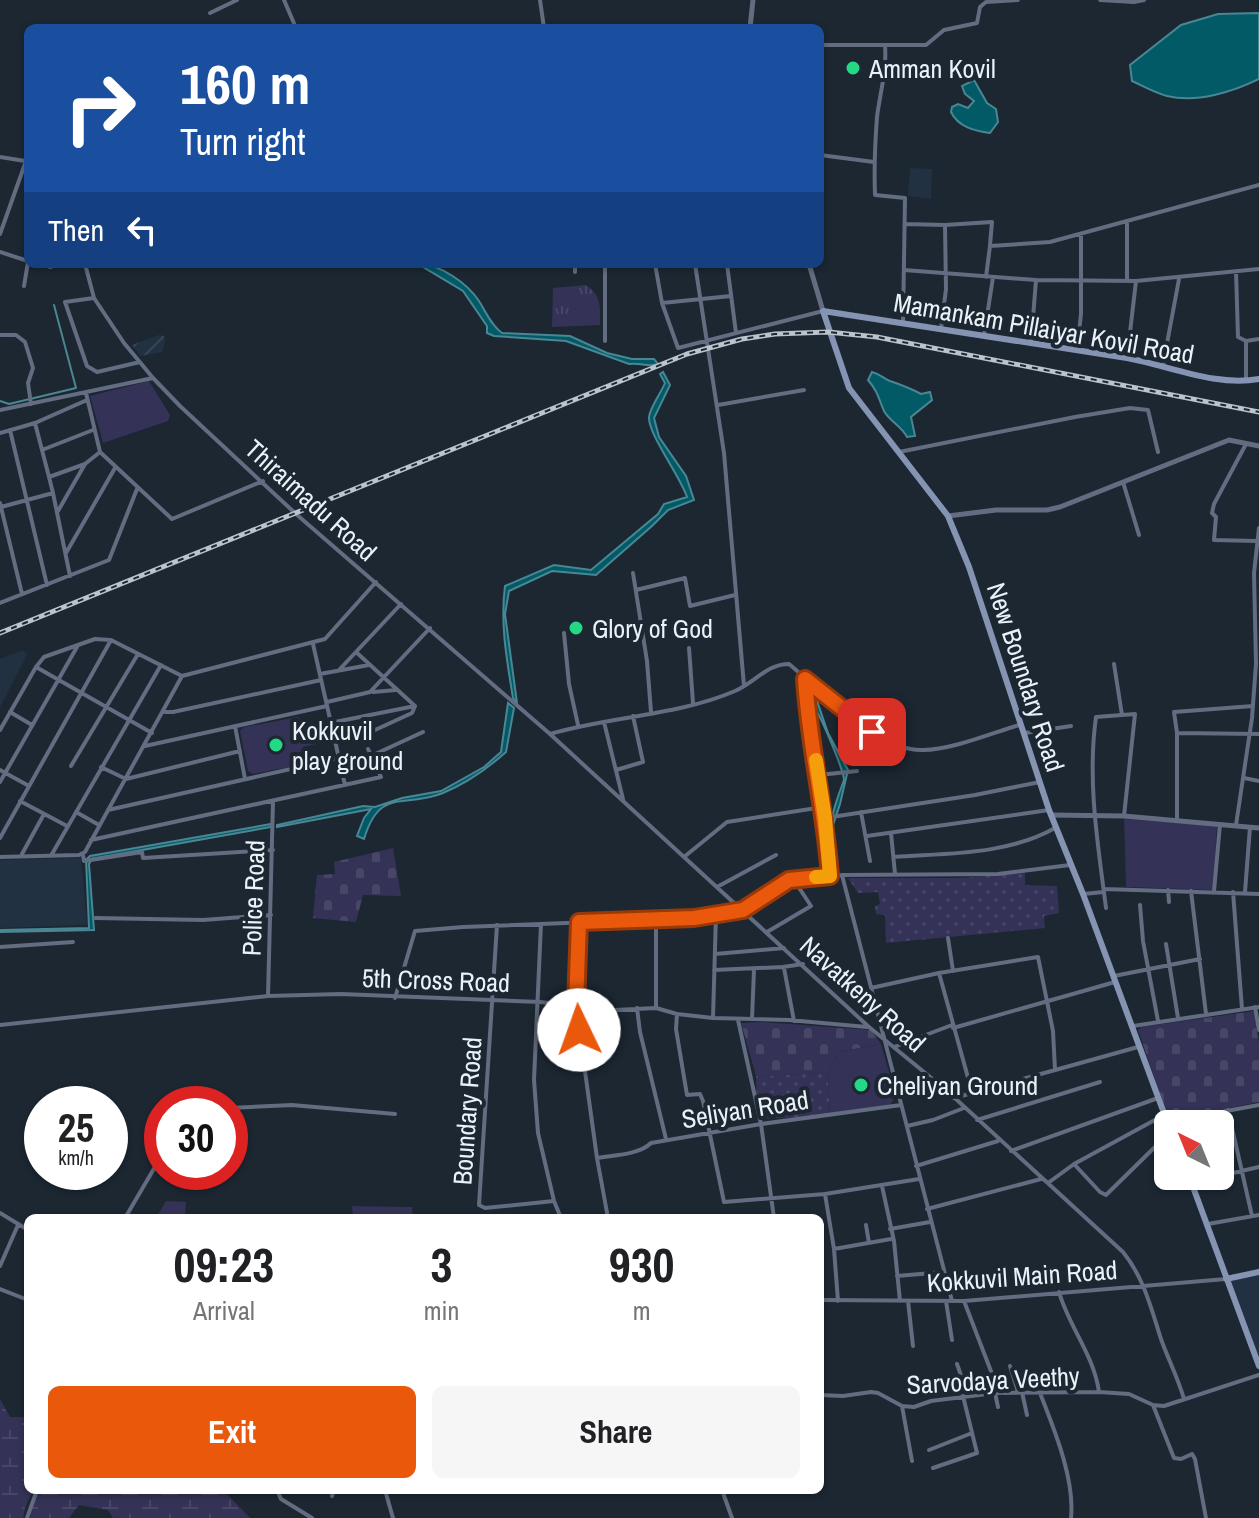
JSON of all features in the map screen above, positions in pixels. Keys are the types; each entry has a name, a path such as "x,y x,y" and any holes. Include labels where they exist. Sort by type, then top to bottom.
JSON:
{"main road":[{"name":"Mamankam Pillaiyar Kovil Road","path":"823,311 1127,358 1203,377 1245,382 1259,379"},
{"name":"New Boundary Road","path":"823,311 849,388 948,516 969,567 1055,828 1083,894 1163,1110"},
{"path":"1194,1190 1259,1366"},
{"path":"1226,1279 1259,1272"}],"street":[{"path":"210,13 237,0"},
{"path":"284,0 294,24"},
{"path":"540,0 543,24"},
{"path":"750,24 753,0"},
{"path":"824,45 926,45 944,30 977,23 980,7 986,2 1018,0"},
{"path":"1100,0 1144,0"},
{"path":"885,46 886,59 877,115 875,195 905,198 903,323"},
{"path":"824,156 874,162"},
{"path":"0,157 24,161"},
{"path":"0,234 24,170"},
{"path":"990,246 1050,242 1259,185"},
{"path":"905,224 992,222 986,277"},
{"path":"1127,223 1127,281"},
{"path":"941,329 946,289 945,225"},
{"path":"1077,350 1081,234"},
{"path":"0,252 24,260"},
{"path":"24,286 27,268"},
{"name":"Thiraimadu Road","path":"86,268 94,298 153,378 296,514 550,734"},
{"path":"605,268 605,341"},
{"path":"656,268 662,303 678,348 823,311"},
{"path":"695,268 718,405 744,686"},
{"path":"728,268 736,333"},
{"name":"New Boundary Road","path":"810,268 823,311"},
{"path":"904,270 1036,280 1136,281 1259,269"},
{"path":"1236,271 1238,337 1246,341 1259,339"},
{"path":"984,336 993,277"},
{"path":"1163,365 1179,279"},
{"path":"1031,343 1036,280"},
{"path":"1127,358 1136,281"},
{"path":"662,303 731,296"},
{"path":"94,298 65,302 87,366 97,372 140,362"},
{"path":"0,335 16,335 25,342 33,368 28,383 31,400"},
{"path":"1245,382 1246,341"},
{"path":"0,410 31,400 86,393 153,378"},
{"path":"718,405 804,390"},
{"path":"86,393 100,452 172,519 263,481"},
{"path":"0,433 35,423 87,400"},
{"path":"899,452 1130,408 1148,410 1158,452"},
{"path":"35,423 70,577"},
{"path":"10,430 47,585"},
{"path":"42,450 93,430"},
{"path":"948,516 996,510 1047,510 1229,440 1259,446"},
{"path":"1246,444 1214,504 1214,540 1256,541"},
{"path":"49,477 85,464 100,452"},
{"path":"57,513 85,464"},
{"path":"65,555 115,468"},
{"path":"1123,482 1139,535"},
{"path":"0,603 109,560 137,489"},
{"path":"22,595 3,530 0,505 53,493"},
{"path":"1236,825 1255,702 1254,585 1259,528"},
{"path":"633,573 651,712"},
{"path":"636,590 685,578 690,606 736,594"},
{"path":"0,730 44,657 95,639 111,640 182,676 325,639 376,582"},
{"path":"339,670 401,604"},
{"path":"370,692 430,628"},
{"path":"564,633 569,684 578,725"},
{"path":"0,838 111,640"},
{"path":"313,644 345,785"},
{"path":"0,782 2,771 78,645"},
{"path":"689,648 693,703"},
{"path":"356,652 415,706"},
{"path":"71,766 138,654"},
{"path":"550,734 578,725 673,710 744,686 758,674 783,664 789,664 872,732 912,750 925,751 1019,725"},
{"path":"1114,664 1122,715"},
{"path":"51,855 161,665"},
{"path":"320,674 369,665"},
{"path":"36,667 152,733"},
{"path":"182,676 165,712 83,854 84,861 142,852 143,858 273,850"},
{"path":"805,679 806,713 819,775 830,876"},
{"path":"165,712 321,680"},
{"path":"145,746 370,692 396,689"},
{"path":"1177,820 1177,733 1174,712 1255,702"},
{"path":"315,726 415,706"},
{"path":"362,736 412,713 415,706"},
{"path":"10,712 32,725"},
{"path":"1106,908 1093,815 1096,717 1135,714 1124,816"},
{"path":"616,770 643,762 633,716"},
{"path":"604,721 624,801"},
{"path":"235,726 245,779"},
{"path":"1022,733 1071,726"},
{"path":"371,756 423,732"},
{"path":"1177,733 1259,734"},
{"name":"Navatkeny Road","path":"550,734 869,1027 954,1098 1123,1252 1144,1286 1184,1399"},
{"path":"91,840 381,777 368,749"},
{"path":"101,767 126,779 240,751"},
{"path":"108,810 340,758"},
{"path":"2,771 29,786"},
{"path":"819,775 857,771"},
{"path":"1244,778 1259,781"},
{"path":"825,818 1040,782"},
{"path":"20,801 67,826"},
{"name":"Police Road","path":"268,996 273,801"},
{"path":"684,857 727,822 823,807"},
{"path":"76,812 99,825"},
{"path":"861,812 870,861"},
{"path":"867,836 1050,812 1259,828"},
{"path":"22,855 44,814"},
{"path":"1214,891 1220,824"},
{"path":"1245,893 1250,827"},
{"path":"894,857 989,850 1034,840 1055,828"},
{"path":"891,833 895,874"},
{"path":"0,857 83,854"},
{"path":"717,887 776,855"},
{"path":"395,998 415,931 716,914 743,910 789,880 842,875 998,874 1070,865"},
{"path":"842,875 944,1272 952,1340"},
{"path":"767,932 811,906 794,880"},
{"path":"1083,894 1104,890 1259,894"},
{"path":"1168,890 1169,902"},
{"path":"1191,891 1206,1014"},
{"path":"1233,892 1242,1009"},
{"path":"1140,905 1143,941 1158,1021"},
{"path":"713,1018 716,914"},
{"path":"95,918 203,920 271,915"},
{"path":"656,919 656,1008"},
{"path":"579,922 576,1006 607,1214"},
{"path":"541,924 540,1002 535,1056 537,1118 541,1151 559,1214"},
{"name":"Boundary Road","path":"497,925 479,1205 485,1208 554,1201"},
{"path":"948,938 953,971"},
{"path":"0,947 73,942"},
{"path":"1166,944 1178,1018"},
{"path":"715,954 785,948"},
{"path":"871,988 1038,957 1048,1002 1055,1070"},
{"path":"894,1047 952,1026 1048,1002 1150,968 1200,959"},
{"path":"714,970 803,964"},
{"path":"783,967 794,1021"},
{"path":"752,1019 754,969"},
{"path":"939,973 972,1092"},
{"name":"5th Cross Road","path":"0,1025 268,996 341,994 540,1002 615,1010 656,1008 713,1018 869,1027"},
{"path":"1131,1026 1257,1007 1259,1030"},
{"path":"637,1008 666,1139"},
{"path":"677,1014 676,1029 687,1095 700,1094 711,1131 724,1202 825,1194 919,1179"},
{"path":"738,1019 761,1124 774,1214"},
{"path":"954,1098 1138,1047"},
{"path":"977,1120 1100,1082"},
{"path":"1011,1151 1158,1098"},
{"path":"248,1107 292,1105 395,1114"},
{"name":"Seliyan Road","path":"597,1158 638,1150 666,1139 711,1131 901,1105"},
{"path":"1228,1110 1259,1105"},
{"path":"907,1126 964,1108"},
{"path":"1048,1183 1074,1164 1154,1126"},
{"path":"1234,1136 1252,1216"},
{"path":"916,1166 998,1141"},
{"path":"1074,1164 1106,1195 1154,1148"},
{"path":"1234,1172 1259,1167"},
{"path":"927,1209 1041,1179"},
{"path":"127,1214 144,1186"},
{"path":"882,1186 900,1301"},
{"path":"825,1194 838,1301"},
{"path":"0,1213 24,1228"},
{"path":"1208,1224 1259,1215"},
{"path":"890,1229 930,1222"},
{"path":"0,1266 18,1225"},
{"path":"866,1225 869,1243"},
{"path":"834,1249 892,1239"},
{"path":"897,1276 944,1272"},
{"name":"Kokkuvil Main Road","path":"824,1300 964,1301 1226,1279"},
{"path":"0,1289 24,1298"},
{"path":"1059,1292 1095,1373 1099,1392"},
{"path":"908,1301 913,1346"},
{"path":"964,1301 997,1392 998,1407"},
{"path":"933,1468 977,1453 957,1364"},
{"path":"1010,1366 1027,1415"},
{"name":"Sarvodaya Veethy","path":"824,1395 878,1393 902,1406 914,1407 931,1401 997,1392 1099,1392 1129,1394 1153,1405 1164,1406 1259,1375"},
{"path":"1040,1392 1062,1453 1071,1518"},
{"path":"1153,1405 1174,1458 1181,1459 1192,1454 1195,1459 1206,1518"},
{"path":"902,1406 912,1461"},
{"path":"929,1450 972,1433"},
{"path":"27,1518 36,1494"},
{"path":"279,1494 281,1499 312,1518"},
{"path":"386,1494 393,1518"},
{"path":"723,1494 732,1518"}],"shaded area":[{"path":"910,168 932,169 931,199 908,196"},
{"path":"164,336 162,352 140,356 132,345"},
{"path":"23,650 27,655 0,707 0,659"},
{"path":"81,858 87,925 0,928 0,860"},
{"path":"1259,1275 1259,1357 1230,1281"}],"green space":[{"path":"586,285 597,298 600,325 552,327 553,288"},
{"path":"149,381 170,415 168,421 103,443 90,396"},
{"name":"Kokkuvil play ground","path":"298,717 313,731 316,744 303,747 305,764 253,774 248,771 240,731 244,727"},
{"path":"1124,819 1217,826 1213,890 1126,887"},
{"path":"393,848 401,896 363,895 356,922 313,918 317,875 335,874 334,862"},
{"path":"1025,873 1025,885 1057,886 1059,913 1044,916 1045,928 886,943 885,915 876,914 875,906 880,904 878,892 858,893 848,878 959,878"},
{"path":"1254,1011 1259,1044 1259,1102 1219,1110 1166,1110 1138,1030"},
{"path":"741,1023 871,1030 881,1044 839,1052 828,1073 756,1076"},
{"name":"Cheliyan Ground","path":"881,1044 896,1096 890,1105 830,1116 828,1073 839,1052"},
{"path":"828,1073 830,1116 757,1119 756,1076"},
{"path":"166,1201 186,1202 185,1214 158,1214"},
{"path":"352,1206 412,1207 413,1214 353,1214"},
{"path":"0,1399 10,1417 24,1417 24,1494 31,1494 23,1518 0,1518"},
{"path":"38,1494 226,1494 250,1518 113,1518 108,1510 79,1505 69,1518 30,1518"}],"water":[{"path":"1259,13 1259,79 1226,92 1190,98 1163,95 1132,81 1130,65 1181,25 1218,14"},
{"path":"974,80 987,103 996,109 998,122 990,133 962,125 951,112 952,107 958,104 968,108 974,101 965,94 962,86"},
{"path":"425,268 437,268 460,281 474,294 502,333 570,336 607,353 632,359 654,359 658,364 629,364 566,341 494,336 487,333 487,326 463,291"},
{"path":"663,372 670,385 654,418 659,437 686,476 694,500 668,510 596,575 552,571 509,591 505,614 517,703 513,698 505,642 503,614 505,586 554,565 591,570 658,514 664,504 687,497 650,424 653,404 665,383 660,374"},
{"path":"872,372 921,394 930,392 932,400 911,417 915,436 907,437 886,415 868,380"},
{"path":"814,692 828,733 848,770 832,828 835,872 829,838 844,780 833,746 811,702 810,694"},
{"path":"508,703 514,708 506,752 476,775 443,793 386,805 370,822 364,839 357,836 371,809 277,827 441,791 484,767 501,752"},
{"path":"271,824 271,827 92,859 89,864 94,930 0,932 89,928 86,860 90,856"}],"waterway":[{"path":"0,401 9,404 76,388 54,305"}],"railway":[{"path":"0,633 687,354 742,339 828,332 877,337 1259,412"}],"slow traffic":[{"path":"816,760 830,876 816,877"}],"place":[{"name":"Amman Kovil","path":"853,68"},
{"name":"Glory of God","path":"576,628"},
{"name":"Kokkuvil play ground","path":"276,745"},
{"name":"Cheliyan Ground","path":"861,1085"}],"route":[{"path":"579,1030 576,1006 579,922 694,918 743,910 789,880 830,876 819,775 806,713 805,679 872,732"}]}
